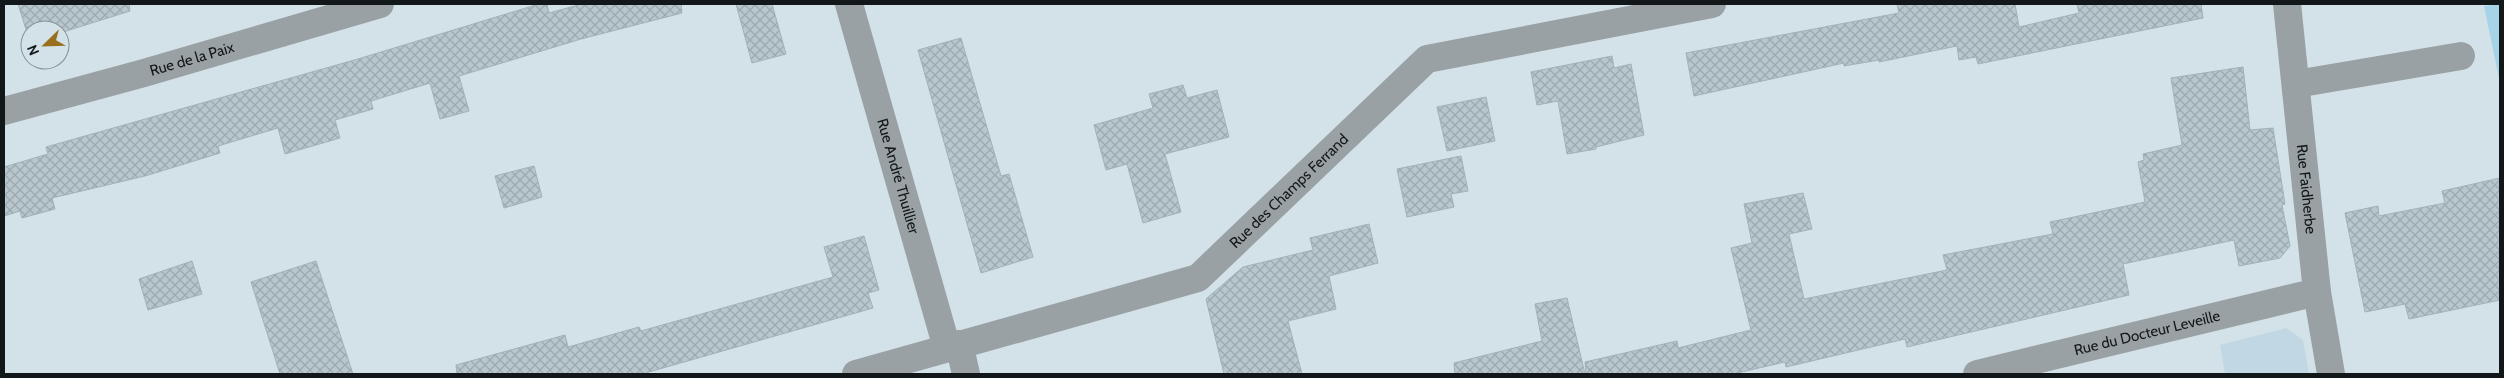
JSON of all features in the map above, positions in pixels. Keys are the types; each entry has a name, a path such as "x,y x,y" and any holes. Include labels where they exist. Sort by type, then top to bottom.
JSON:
{"street":[{"name":"Rue de la Paix","path":"4,111 144,73 380,4"},
{"name":"Rue André Thuillier","path":"848,4 953,346 966,374"},
{"name":"Rue des Champs Ferrand","path":"856,374 1198,278 1427,59 1712,4"},
{"name":"Rue Faidherbe","path":"2287,4 2317,292 2331,374"},
{"path":"2296,84 2461,56"},
{"name":"Rue du Docteur Leveille","path":"1977,374 2317,292"}],"shaded area":[{"path":"2500,4 2500,83 2484,6"},
{"path":"2286,328 2303,340 2309,374 2225,374 2220,345"}],"building":[{"path":"18,4 129,4 130,11 70,30 70,20 23,20"},
{"path":"539,4 547,4 549,13 582,4 681,4 682,13 581,39 459,76 469,111 440,119 430,83 371,101 373,109 335,120 340,138 285,154 278,128 218,146 220,153 145,176 52,198 55,209 22,218 20,211 4,216 4,167 48,154 46,147 358,59"},
{"path":"736,4 772,4 786,54 752,63"},
{"path":"1897,4 2015,4 2019,27 2079,13 2077,4 2201,4 2203,18 1978,64 1976,57 1959,60 1957,46 1879,62 1879,60 1844,66 1844,63 1694,96 1686,53 1899,13"},
{"path":"961,38 1001,176 1009,174 1033,257 981,273 918,50"},
{"path":"1612,56 1614,68 1631,64 1644,135 1596,147 1596,149 1567,154 1558,101 1537,105 1531,72"},
{"path":"2243,67 2250,130 2273,128 2285,204 2282,205 2290,246 2280,258 2239,266 2234,240 2123,264 2129,295 1907,347 1905,339 1786,367 1785,362 1733,374 1586,374 1585,362 1677,341 1678,348 1751,330 1731,248 1752,243 1744,204 1803,193 1812,229 1789,234 1804,299 1947,270 1943,255 2053,234 2050,222 2145,202 2138,162 2144,160 2143,154 2182,145 2171,78"},
{"path":"1183,85 1187,98 1217,90 1229,137 1165,154 1181,212 1143,223 1127,164 1106,170 1094,125 1153,108 1149,94"},
{"path":"1486,97 1495,141 1447,151 1437,107"},
{"path":"1461,156 1468,191 1451,194 1454,207 1407,217 1397,169"},
{"path":"534,166 542,197 504,208 495,176"},
{"path":"2500,178 2500,300 2409,319 2405,304 2365,312 2345,213 2378,206 2379,216 2445,203 2442,191"},
{"path":"1369,224 1378,263 1329,276 1336,309 1288,321 1302,374 1224,374 1206,299 1243,267 1313,250 1310,238"},
{"path":"864,236 879,290 868,293 873,308 642,374 457,374 456,365 565,335 568,347 639,327 641,331 833,277 824,247"},
{"path":"192,261 202,294 148,310 139,279"},
{"path":"316,261 353,374 280,374 251,282"},
{"path":"1567,298 1585,374 1455,374 1454,363 1542,341 1535,304"}]}
